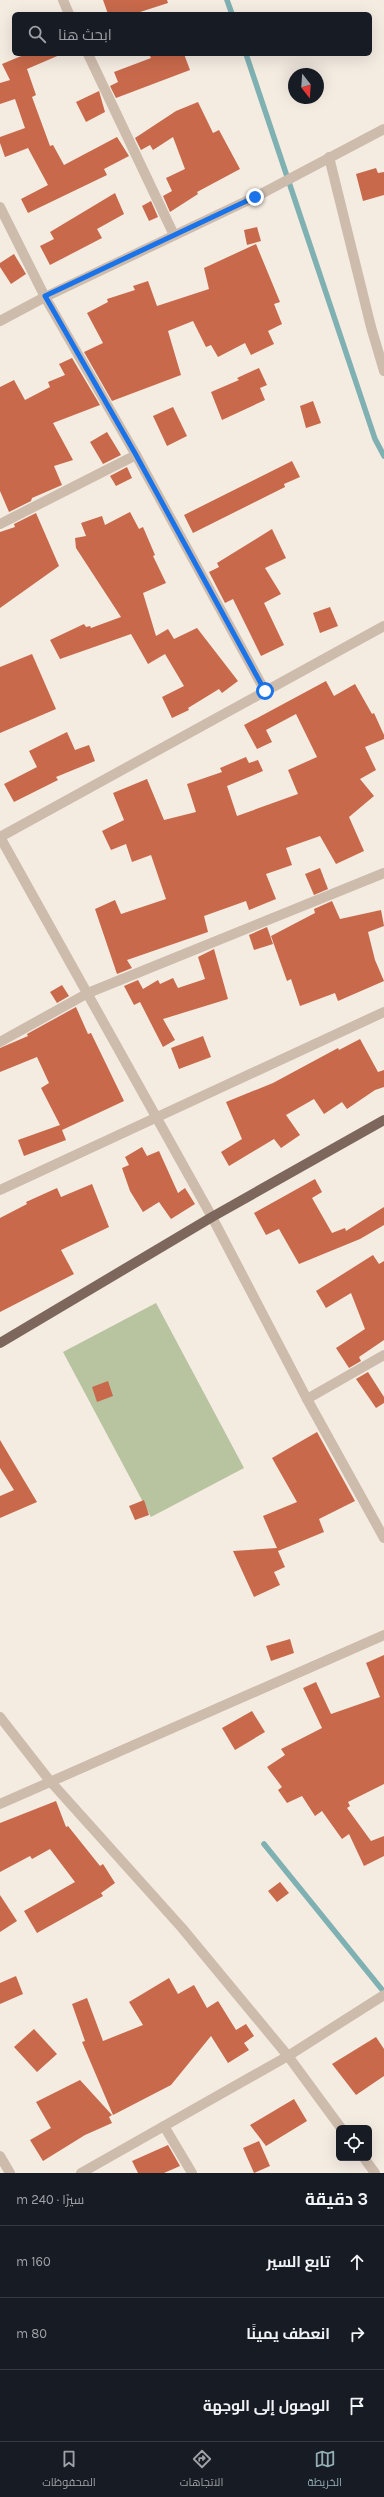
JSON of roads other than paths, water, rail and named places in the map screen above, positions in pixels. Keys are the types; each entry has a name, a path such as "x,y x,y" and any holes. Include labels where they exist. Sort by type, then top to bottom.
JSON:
{"main road":[{"path":"1,1342 212,1217 384,1120"}],"street":[{"path":"63,0 68,12"},
{"path":"89,56 174,235"},
{"path":"0,321 45,296 255,197 384,129"},
{"path":"329,157 371,327 384,371"},
{"path":"0,207 45,296 136,455 265,691"},
{"path":"0,524 136,455"},
{"path":"384,626 0,837 212,1217 307,1399 384,1538"},
{"path":"0,1042 88,993 384,873"},
{"path":"0,1190 384,1012"},
{"path":"307,1399 384,1355"},
{"path":"0,1804 384,1635"},
{"path":"0,1717 50,1781 182,1928 288,2056 340,2125"},
{"path":"81,2173 288,2056 380,1997"},
{"path":"164,2126 192,2173"},
{"path":"0,2156 10,2173"},
{"path":"366,2161 375,2173"}],"waterway":[{"path":"227,0 231,12"},
{"path":"247,56 375,439 384,456"},
{"path":"264,1844 384,1992"}]}
